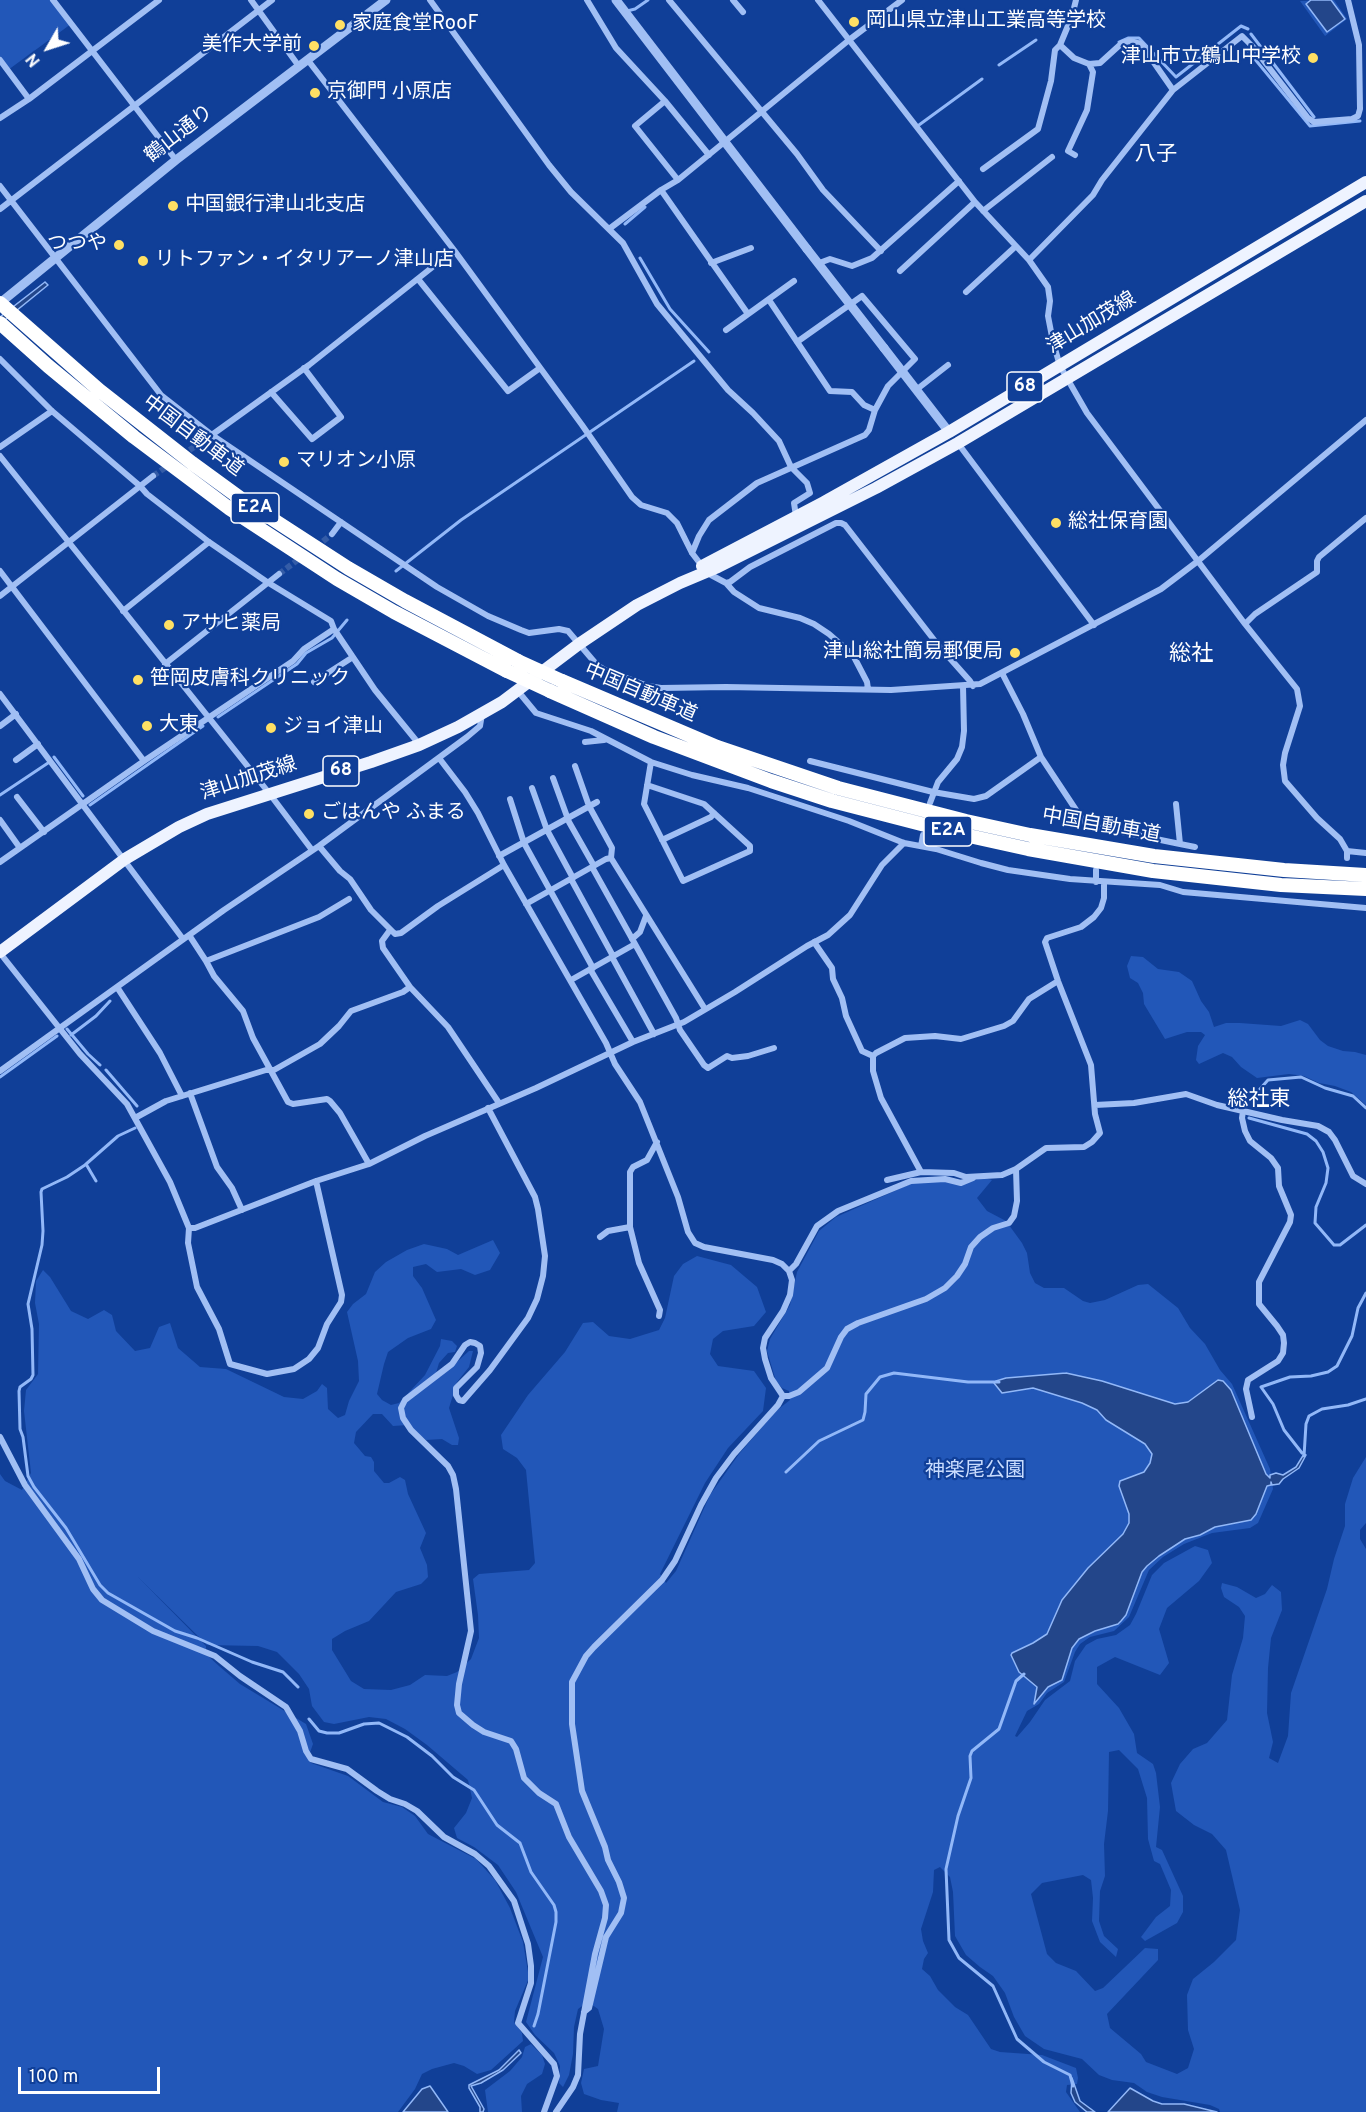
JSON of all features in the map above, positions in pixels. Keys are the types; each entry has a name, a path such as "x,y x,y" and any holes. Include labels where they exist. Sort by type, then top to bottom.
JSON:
{"highway":[{"name":"中国自動車道","path":"0,303 135,419 240,498 348,568 513,666 550,691 654,737 771,781 832,801 949,832 1028,849 1153,871 1281,885 1366,889"},
{"name":"中国自動車道","path":"3,326 134,437 239,515 366,595 451,643 561,681 717,747 838,788 966,821 1030,835 1154,856 1284,870 1366,875"}],"main road":[{"name":"津山加茂線","path":"0,952 125,859 153,841 207,814 419,745 458,728 482,714 579,644 638,605 949,432 1366,183"},
{"name":"津山加茂線","path":"704,569 876,488 958,443 1366,201"}],"street":[{"path":"52,0 176,160"},
{"path":"0,118 29,99 152,2 159,0"},
{"path":"251,0 298,65"},
{"path":"0,209 272,0"},
{"name":"鶴山通り","path":"0,303 176,160 386,0"},
{"path":"430,0 549,165 571,192 623,243 657,304 728,390 779,441 791,467 807,483 810,493 794,503 796,516"},
{"path":"587,0 616,48 665,101 709,155"},
{"path":"616,0 724,143 958,443 1094,625"},
{"path":"669,0 797,154 823,190 881,251"},
{"path":"734,0 743,12"},
{"path":"818,0 975,202 1029,260 1048,287 1050,301 1048,316 1060,366 1087,413 1245,624 1297,689 1300,706 1285,753 1283,765 1285,780 1317,818 1340,839 1347,855 1366,853"},
{"path":"609,229 678,180 849,40 902,0"},
{"path":"983,169 1038,129 1051,81 1055,50 1060,45 1076,0"},
{"path":"1029,260 1093,195 1102,180 1173,90 1242,36 1308,118 1314,122 1352,119 1359,116 1359,45 1348,0"},
{"path":"1060,45 1074,58 1089,64 1100,63 1122,43 1130,41 1141,44 1173,90"},
{"path":"307,58 454,250 632,497 641,505 667,513 677,523 692,553 704,569 726,583 734,592 759,608 800,618 830,634 853,655 864,673 868,689"},
{"path":"0,60 29,99"},
{"path":"1075,154 1068,151 1087,110 1093,72 1089,64"},
{"path":"665,101 634,126 678,180"},
{"path":"983,211 1052,157"},
{"path":"822,262 830,259 846,265 858,265 872,258 959,181"},
{"path":"0,186 161,395 212,435 437,587 488,616 529,633 559,629 568,632 597,665 648,686 868,689 973,686 1161,589 1198,561 1366,420"},
{"path":"661,190 748,314"},
{"path":"900,271 975,202"},
{"path":"966,292 1016,246"},
{"path":"711,263 751,248"},
{"path":"202,442 304,368 454,250"},
{"path":"418,279 508,391 540,368"},
{"path":"726,330 794,281"},
{"path":"692,553 709,520 757,483 862,437 869,430 874,410 888,386 915,359 862,296 797,342"},
{"path":"769,300 830,391 852,392 864,405 874,410"},
{"path":"0,359 52,411 147,494 209,542 267,582 331,621 375,690 419,745"},
{"path":"916,390 948,365"},
{"path":"271,392 312,439 341,417 304,368"},
{"path":"0,447 52,411"},
{"path":"0,456 312,850"},
{"path":"0,596 153,476"},
{"path":"1245,624 1255,614 1317,572 1319,558 1366,518"},
{"path":"332,534 341,522"},
{"path":"726,583 750,567 841,523 845,525 938,645 973,686"},
{"path":"123,611 209,542"},
{"path":"0,571 144,761"},
{"path":"165,664 279,574"},
{"path":"0,862 144,761 293,661 304,649 334,629"},
{"path":"314,682 353,657"},
{"path":"1002,673 1041,757 1086,825 1196,846"},
{"path":"930,803 938,782 957,759 962,747 963,686"},
{"path":"517,690 536,713 591,731 651,762 692,775 748,788 849,821 904,843 1008,870 1096,882 1160,885 1183,892 1366,908"},
{"path":"0,694 243,1011 253,1038 288,1102 293,1104 327,1099 330,1101 340,1113 369,1164"},
{"path":"0,726 15,714"},
{"path":"0,1071 440,758 480,726 482,714"},
{"path":"585,742 605,739"},
{"path":"16,760 38,744"},
{"path":"810,761 933,792 974,799 986,796 1041,757"},
{"path":"440,758 465,792 504,865 571,980 609,1053 640,1102 678,1197 684,1222 695,1243 704,1247 773,1260 783,1264 789,1271 792,1280 790,1295 783,1311 765,1338 763,1348 771,1378 783,1396 799,1392 827,1368 841,1337 848,1329 858,1323 926,1299 945,1288 957,1276 965,1264 971,1247 980,1237 993,1228 1009,1223 1014,1216 1017,1201 1016,1169"},
{"path":"648,785 704,804 750,846 750,851 683,881 644,804 651,762"},
{"path":"575,766 589,806 612,848 611,858 705,1009"},
{"path":"553,778 568,818 593,866 678,1024 704,1065 708,1068 727,1056 740,1057 774,1048"},
{"path":"532,788 547,830 654,1034"},
{"path":"17,796 44,832"},
{"path":"510,800 524,843 633,1042"},
{"path":"499,856 597,802"},
{"path":"1176,804 1180,844"},
{"path":"662,840 711,817 714,813"},
{"path":"0,820 20,848"},
{"path":"1090,827 1092,836"},
{"path":"921,846 923,835"},
{"path":"189,1228 211,1223 316,1180 369,1164 425,1136 678,1024 828,935 850,915 882,865 904,843"},
{"path":"319,846 340,872 350,879 366,904 395,934 401,933 438,906 504,865"},
{"path":"526,904 611,858"},
{"path":"1096,870 1096,882"},
{"path":"887,1180 921,1172 954,1173 974,1177 1002,1175 1016,1169 1046,1148 1084,1147 1100,1133 1092,1065 1045,942 1047,938 1081,927 1094,917 1101,908 1104,898 1104,882"},
{"path":"1344,898 1344,907"},
{"path":"206,961 319,917 349,899"},
{"path":"571,980 613,957 633,942 646,916"},
{"path":"390,930 382,941 383,948 410,987 448,1027 499,1103"},
{"path":"814,942 832,969 833,979 842,998 846,1016 862,1051 873,1056"},
{"path":"0,952 80,1054 127,1104 135,1118 179,1202 189,1228 188,1243 197,1287 219,1329 231,1364 267,1374 294,1369 309,1359 318,1348 327,1324 340,1302 342,1295 316,1180"},
{"path":"873,1056 905,1038 935,1036 961,1039 1004,1026 1012,1021 1029,999 1058,981"},
{"path":"117,987 160,1053 182,1096"},
{"path":"135,1118 166,1101 266,1070 270,1071 320,1044 351,1011 403,992 410,987"},
{"path":"873,1056 873,1071 881,1098 921,1172"},
{"path":"190,1094 210,1152 217,1167 232,1188 242,1210"},
{"path":"1095,1105 1134,1103 1186,1094 1217,1105 1318,1126 1329,1132 1335,1140 1353,1176 1366,1184"},
{"path":"488,1108 535,1197 545,1256 537,1299 528,1318 463,1401 459,1400 456,1395 456,1388 477,1366 481,1353 480,1346 470,1342 452,1364 420,1387 405,1400 401,1408 403,1418 411,1430 448,1466 453,1475 471,1631 459,1684 457,1705 459,1713 484,1732 511,1741 516,1749 524,1778 539,1793 556,1804 569,1837 601,1891 606,1905 606,1918 594,1954 580,2034 578,2074 573,2087 556,2112"},
{"path":"1243,1111 1245,1131 1250,1141 1271,1158 1278,1168 1279,1186 1291,1215 1290,1222 1259,1282 1257,1295 1259,1304 1283,1335 1284,1343 1283,1353 1278,1361 1248,1380 1246,1389 1252,1417"},
{"path":"657,1142 647,1160 633,1167 630,1172 630,1227 639,1263 660,1310 659,1316"},
{"path":"789,1271 796,1264 817,1226 838,1211 911,1181 945,1179 961,1183 974,1177"},
{"path":"600,1237 608,1231 630,1227"},
{"path":"584,2012 589,2008 606,1937 621,1913 624,1898 582,1791 572,1724 572,1682 586,1656 662,1580 675,1561 716,1478 734,1454 778,1405 783,1396"},
{"path":"0,1437 25,1485 79,1559 93,1589 102,1599 153,1630 215,1656 286,1707 300,1731 311,1759 347,1769 390,1799 417,1811 444,1837 475,1854 489,1866 514,1901 528,1944 531,1983 518,2023 554,2064 557,2076 544,2112"}],"green space":[{"path":"0,0 53,0 71,24 8,70 0,60"},
{"path":"1334,0 1347,19 1325,36 1300,1"},
{"path":"1131,956 1143,957 1158,969 1179,972 1192,981 1209,1012 1214,1027 1226,1023 1281,1026 1300,1020 1308,1024 1320,1040 1328,1046 1366,1055 1366,1105 1351,1092 1304,1076 1289,1074 1257,1078 1241,1067 1232,1057 1223,1053 1199,1064 1196,1060 1198,1046 1205,1035 1201,1032 1187,1032 1165,1039 1144,1004 1143,993 1138,983 1130,978 1127,966"},
{"name":"神楽尾公園","path":"985,1178 992,1180 977,1198 987,1211 1006,1221 1022,1243 1035,1283 1044,1288 1064,1288 1090,1303 1105,1300 1138,1285 1148,1284 1178,1308 1190,1328 1205,1344 1220,1370 1232,1384 1270,1469 1273,1489 1258,1523 1250,1528 1212,1533 1184,1544 1163,1557 1149,1570 1129,1617 1114,1631 1090,1637 1080,1644 1064,1682 1047,1693 1039,1704 1027,1711 1015,1736 1017,1737 1030,1722 1045,1700 1070,1681 1075,1661 1086,1645 1097,1639 1116,1635 1130,1625 1152,1575 1164,1563 1195,1546 1208,1550 1212,1563 1199,1581 1167,1608 1159,1629 1169,1663 1160,1675 1115,1657 1097,1667 1097,1684 1119,1708 1134,1734 1137,1753 1153,1764 1160,1807 1156,1847 1162,1850 1183,1896 1183,1912 1177,1923 1145,1941 1141,1937 1156,1917 1170,1906 1171,1890 1160,1864 1154,1861 1148,1839 1147,1798 1138,1769 1119,1750 1109,1752 1108,1811 1104,1844 1105,1876 1100,1891 1099,1921 1104,1936 1118,1949 1116,1957 1100,1942 1092,1921 1091,1880 1083,1875 1042,1883 1031,1894 1047,1954 1056,1963 1076,1971 1095,1991 1103,1988 1145,1948 1158,1949 1158,1960 1107,2014 1110,2028 1141,2054 1146,2062 1177,2074 1188,2068 1194,2049 1188,2030 1187,1995 1193,1979 1236,1940 1240,1910 1226,1850 1212,1834 1194,1825 1176,1811 1171,1783 1180,1764 1193,1749 1207,1743 1227,1720 1232,1675 1243,1638 1245,1616 1239,1607 1224,1597 1222,1583 1237,1587 1256,1598 1265,1594 1272,1585 1281,1592 1282,1610 1271,1638 1267,1713 1273,1742 1269,1758 1278,1763 1288,1736 1291,1693 1327,1589 1345,1526 1345,1504 1353,1478 1366,1457 1366,1523 1360,1530 1360,1539 1366,1549 1366,2112 1220,2112 1219,2109 1210,2105 1162,2097 1147,2092 1134,2083 1112,2080 1099,2075 1082,2059 1044,2049 1025,2036 1014,2017 1005,1993 993,1976 966,1955 955,1936 950,1877 940,1867 934,1870 933,1892 921,1929 928,1953 922,1969 955,2007 968,2015 991,2049 1000,2052 1042,2055 1076,2068 1077,2084 1067,2085 1066,2092 1080,2112 617,2112 619,2103 584,2094 581,2083 584,2069 598,2066 604,2029 598,2009 588,2002 578,2009 569,2075 563,2087 559,2083 560,2066 554,2053 535,2035 526,2022 543,1957 516,1892 498,1865 474,1847 457,1838 454,1828 466,1813 472,1798 468,1780 427,1745 386,1719 369,1717 334,1724 324,1722 312,1706 309,1689 299,1674 277,1652 258,1646 207,1645 137,1576 206,1646 206,1654 219,1666 240,1684 306,1724 313,1744 308,1758 311,1763 348,1776 383,1802 402,1807 415,1816 428,1834 476,1859 495,1880 510,1908 523,1942 529,1978 515,2011 514,2022 522,2033 523,2041 491,2070 477,2074 454,2063 422,2074 415,2089 398,2112 0,2112 0,1474 5,1481 22,1490 31,1473 24,1411 26,1390 38,1374 39,1324 35,1303 36,1281 43,1270 50,1277 71,1311 88,1319 104,1310 112,1315 116,1331 135,1351 150,1348 159,1327 170,1323 178,1348 200,1367 226,1369 284,1397 303,1399 317,1391 322,1384 327,1388 328,1409 338,1418 345,1415 359,1381 358,1361 347,1312 366,1294 375,1272 386,1262 407,1250 424,1244 447,1249 458,1255 493,1240 500,1253 490,1270 475,1275 461,1269 437,1272 426,1264 413,1267 413,1276 422,1288 436,1320 431,1329 408,1338 388,1352 377,1394 391,1405 399,1403 425,1375 440,1346 441,1339 452,1341 457,1346 455,1352 448,1353 439,1363 436,1373 440,1377 469,1351 473,1351 469,1367 457,1382 449,1408 459,1438 458,1445 452,1445 442,1439 426,1440 408,1425 393,1426 382,1414 373,1414 356,1432 354,1443 365,1456 371,1457 374,1462 374,1471 384,1483 400,1477 405,1480 408,1494 426,1533 420,1548 427,1565 428,1577 421,1584 396,1592 369,1621 332,1639 332,1650 351,1681 364,1689 391,1690 410,1685 425,1675 447,1676 457,1672 471,1659 479,1638 473,1579 479,1574 529,1570 535,1563 526,1470 517,1458 503,1449 501,1435 528,1395 565,1352 583,1323 593,1322 609,1336 630,1339 659,1330 665,1318 674,1276 683,1264 697,1256 731,1265 757,1287 766,1312 754,1326 723,1331 713,1339 710,1354 718,1366 754,1371 766,1388 763,1411 728,1448 705,1483 660,1574 666,1583 676,1571 710,1495 739,1454 776,1411 790,1400 789,1391 782,1388 776,1381 767,1351 770,1339 790,1305 797,1272 819,1231 836,1217 917,1181 944,1180 953,1183"},
{"path":"531,2044 542,2055 545,2064 542,2074 527,2084 521,2096 522,2112 488,2112 485,2090 510,2071 522,2057 525,2047"}],"shaded area":[{"path":"1311,0 1331,0 1345,19 1327,32 1306,4"},
{"path":"45,282 48,285 0,324 0,317"},
{"path":"1066,1373 1102,1381 1175,1404 1188,1402 1218,1380 1223,1381 1231,1390 1266,1474 1270,1478 1270,1475 1276,1473 1283,1475 1296,1467 1304,1454 1306,1455 1299,1468 1279,1484 1272,1485 1271,1482 1271,1485 1267,1486 1256,1514 1251,1520 1215,1527 1200,1535 1185,1539 1147,1566 1142,1572 1126,1615 1118,1624 1079,1639 1072,1648 1062,1680 1048,1687 1034,1704 1037,1687 1019,1672 1011,1655 1047,1634 1062,1600 1088,1568 1123,1534 1129,1523 1129,1514 1119,1486 1120,1481 1144,1472 1150,1463 1152,1454 1145,1444 1106,1420 1097,1410 1082,1403 1033,1388 1002,1393 994,1383 1006,1378"},
{"path":"519,2050 521,2053 503,2070 471,2086 484,2109 480,2112 480,2107 469,2085 499,2070"},
{"path":"1072,2078 1080,2101 1095,2112 1087,2112 1075,2102 1071,2093"},
{"path":"430,2086 448,2112 403,2112 422,2089"},
{"path":"1130,2088 1162,2104 1184,2104 1217,2112 1108,2112"}],"waterway":[{"path":"627,11 635,9 648,0"},
{"path":"1119,42 1128,38 1139,38 1176,77 1241,26 1248,29"},
{"path":"1251,34 1314,117"},
{"path":"999,65 1036,40"},
{"path":"1249,52 1310,126 1360,121"},
{"path":"919,125 982,79"},
{"path":"625,224 645,207"},
{"path":"640,258 670,309 709,352"},
{"path":"396,571 461,520 694,361"},
{"path":"218,717 297,664 306,653 332,638 347,620"},
{"path":"90,805 203,726"},
{"path":"54,757 83,796"},
{"path":"0,795 48,763"},
{"path":"71,1035 96,1016 110,1001"},
{"path":"67,1029 100,1065"},
{"path":"0,1077 57,1036"},
{"path":"106,1070 137,1106"},
{"path":"1260,1089 1268,1080 1301,1077 1325,1088 1353,1096 1366,1108"},
{"path":"1249,1118 1307,1134 1316,1141 1323,1152 1328,1168 1326,1183 1316,1207 1315,1223 1334,1245 1340,1245 1366,1225"},
{"path":"135,1128 118,1136 85,1165 42,1189 41,1192 42,1245 28,1304 32,1329 33,1375 20,1387 19,1391 20,1429 28,1476 66,1528 100,1585 108,1593 175,1631 283,1672 298,1687"},
{"path":"86,1164 96,1181"},
{"path":"1302,1453 1284,1430 1273,1404 1261,1387 1290,1377 1328,1372 1337,1366 1352,1336 1358,1308 1366,1293"},
{"path":"786,1472 819,1441 863,1420 866,1394 880,1377 894,1373 968,1382 999,1382"},
{"path":"1304,1456 1306,1424 1309,1416 1322,1409 1348,1405 1366,1399"},
{"path":"1024,1674 1016,1681 999,1729 972,1751 970,1756 971,1778 958,1816 946,1869 949,1940 959,1958 993,1986 1017,2039 1044,2062 1070,2075 1073,2086"},
{"path":"309,1719 319,1731 327,1733 339,1733 364,1724 379,1723 407,1737 432,1756 453,1777 474,1790 497,1825 520,1843 531,1872 554,1905 556,1912 556,1922 534,2026"}],"tunnel":[{"path":"182,455 202,442"},
{"path":"153,476 169,465"},
{"path":"316,547 332,534"},
{"path":"279,574 303,556"}],"place":[{"name":"岡山県立津山工業高等学校","path":"854,22"},
{"name":"家庭食堂RooF","path":"340,25"},
{"name":"美作大学前","path":"314,46"},
{"name":"津山市立鶴山中学校","path":"1313,58"},
{"name":"京御門 小原店","path":"315,93"},
{"name":"中国銀行津山北支店","path":"173,206"},
{"name":"つつや","path":"119,245"},
{"name":"リトファン・イタリアーノ津山店","path":"143,261"},
{"name":"マリオン小原","path":"284,462"},
{"name":"総社保育園","path":"1056,523"},
{"name":"アサヒ薬局","path":"169,625"},
{"name":"津山総社簡易郵便局","path":"1015,653"},
{"name":"笹岡皮膚科クリニック","path":"138,680"},
{"name":"大東","path":"147,726"},
{"name":"ジョイ津山","path":"271,728"},
{"name":"ごはんや ふまる","path":"309,814"}],"district":[{"name":"八子","path":"1156,156"},
{"name":"総社","path":"1191,656"},
{"name":"総社東","path":"1259,1101"}]}
